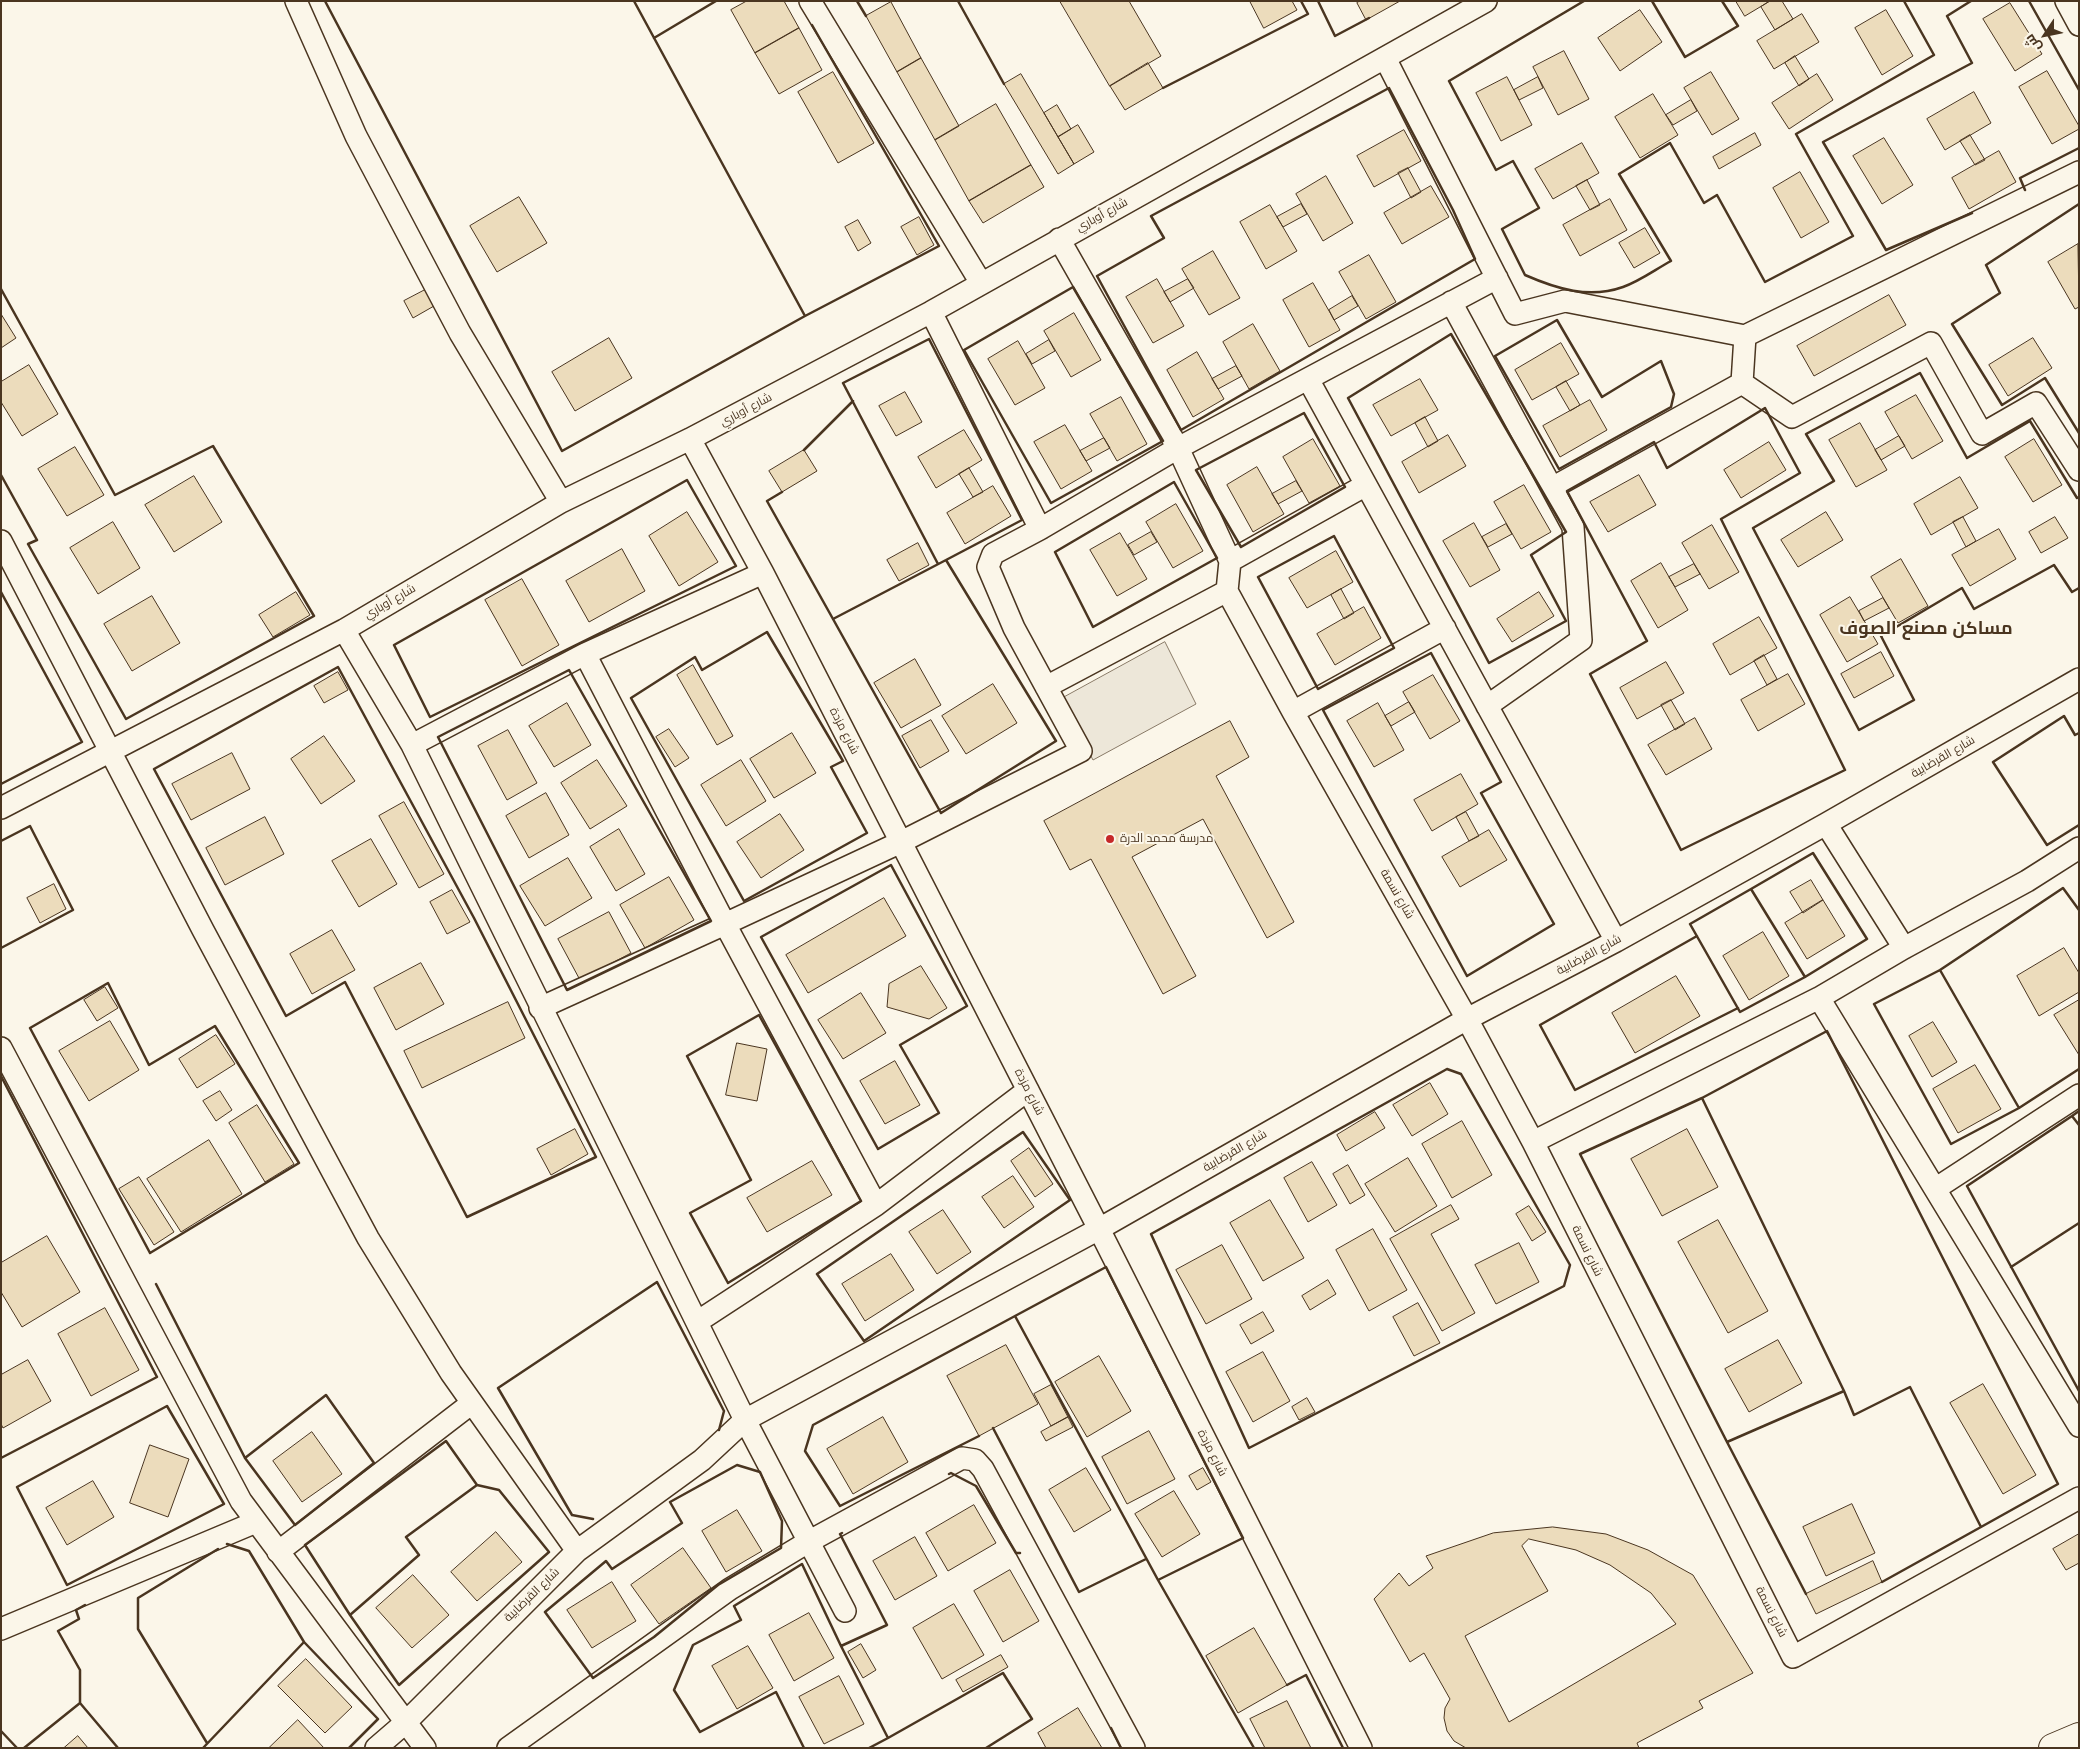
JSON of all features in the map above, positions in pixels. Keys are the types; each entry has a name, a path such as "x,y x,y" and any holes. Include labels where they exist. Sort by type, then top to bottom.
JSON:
{"highway":[{"path":"2053,1748 2079,1737"}],"street":[{"path":"296,1 361,144 460,333 560,502"},
{"path":"810,1 981,283"},
{"name":"شارع أوباري","path":"1,808 344,630 560,502 690,439 931,312 1486,1"},
{"path":"2066,1 2079,25"},
{"path":"1385,58 1516,314 1565,301 1745,336 2079,172"},
{"path":"1046,687 1227,590 1230,561 1178,448 1059,239"},
{"path":"540,1008 900,842 1081,751 1014,628 988,567 993,554 1178,448 1497,278"},
{"path":"1451,302 1573,527 1581,640 1487,706"},
{"path":"931,312 1040,528"},
{"path":"1742,383 1745,336"},
{"path":"1742,383 1792,418 1931,343 1982,434 2036,403 2079,470"},
{"path":"1308,379 1616,941"},
{"path":"1552,488 1742,383"},
{"name":"شارع مزدة","path":"690,439 763,573 1099,1229 1361,1748"},
{"path":"1230,561 1366,485"},
{"path":"1,540 203,930 368,1238 451,1373 577,1551"},
{"path":"412,745 585,654 763,573"},
{"name":"شارع نسمة","path":"1227,590 1293,712 1467,1019 1534,1142 1793,1657 2079,1498"},
{"path":"1293,712 1445,628"},
{"path":"344,630 412,745 540,1008 745,1420 845,1611"},
{"path":"585,654 725,924 876,1205"},
{"name":"شارع القرضابية","path":"376,1748 405,1722 577,1551 702,1460 745,1420 1099,1229 1467,1019 1616,941 1826,824 2079,679"},
{"path":"1826,824 1904,948"},
{"path":"1534,1142 1819,998 1904,948 2027,881 2079,848"},
{"path":"1819,998 2079,1426"},
{"path":"1,1048 241,1501 425,1748"},
{"path":"697,1322 876,1205 1028,1090"},
{"path":"1935,1189 2079,1095"},
{"path":"278,1552 472,1403"},
{"path":"508,1748 730,1589 808,1542 962,1458 975,1460 984,1468 1134,1748"},
{"path":"1,1630 256,1522"}],"shaded area":[{"path":"1165,642 1196,704 1093,760 1061,699"}],"building":[{"path":"747,1 784,1 799,28 755,53 731,10"},
{"path":"1060,1 1129,1 1161,56 1110,86"},
{"path":"1250,1 1292,1 1297,10 1264,28"},
{"path":"1360,1 1400,1 1366,20 1357,3"},
{"path":"1736,1 1770,1 1745,16"},
{"path":"1770,1 1782,1 1793,19 1775,30 1761,7"},
{"path":"891,2 921,58 897,72 866,16"},
{"path":"2010,3 2042,54 2015,71 1983,19"},
{"path":"1640,10 1662,42 1620,71 1598,38"},
{"path":"1886,10 1913,56 1882,75 1855,28"},
{"path":"1802,14 1819,42 1774,69 1757,41"},
{"path":"799,28 822,70 779,94 755,53"},
{"path":"1564,51 1589,99 1558,115 1533,67"},
{"path":"1795,56 1809,79 1799,86 1785,63"},
{"path":"921,58 959,126 935,140 897,72"},
{"path":"1148,63 1163,88 1125,110 1110,86"},
{"path":"2047,71 2079,126 2079,129 2052,144 2019,87"},
{"path":"833,72 874,143 838,163 798,92"},
{"path":"1711,72 1739,119 1712,135 1684,88"},
{"path":"1021,74 1074,164 1058,174 1004,84"},
{"path":"1817,74 1833,100 1789,129 1772,103"},
{"path":"1507,77 1532,125 1501,141 1476,93"},
{"path":"1538,77 1543,88 1519,100 1514,90"},
{"path":"1974,92 1991,123 1945,150 1927,119"},
{"path":"1653,94 1678,135 1640,158 1615,117"},
{"path":"1691,100 1697,111 1673,125 1666,115"},
{"path":"996,104 1031,165 969,201 935,140"},
{"path":"1057,105 1071,129 1058,137 1044,113"},
{"path":"1078,125 1094,152 1074,164 1058,137"},
{"path":"1404,130 1421,161 1374,187 1357,156"},
{"path":"1755,133 1761,145 1719,169 1713,157"},
{"path":"1970,135 1985,160 1975,165 1960,141"},
{"path":"1884,138 1913,185 1882,204 1853,156"},
{"path":"1582,143 1599,173 1553,199 1535,169"},
{"path":"1999,151 2016,182 1969,209 1952,178"},
{"path":"1031,165 1044,187 983,223 969,201"},
{"path":"1408,168 1421,192 1411,198 1398,173"},
{"path":"1800,172 1829,222 1801,238 1773,188"},
{"path":"1326,176 1353,223 1323,241 1296,194"},
{"path":"1587,180 1600,205 1590,210 1576,186"},
{"path":"1431,186 1449,217 1402,244 1384,213"},
{"path":"519,197 547,243 497,272 470,226"},
{"path":"1610,199 1627,230 1580,256 1563,225"},
{"path":"1301,204 1307,214 1283,227 1277,217"},
{"path":"1270,205 1297,251 1266,269 1240,222"},
{"path":"919,217 934,245 917,255 901,227"},
{"path":"858,220 871,243 858,251 845,227"},
{"path":"1645,228 1660,253 1634,268 1619,243"},
{"path":"2078,244 2079,307 2075,309 2048,262"},
{"path":"1213,251 1240,298 1209,315 1182,269"},
{"path":"1369,255 1396,302 1366,319 1339,272"},
{"path":"1157,279 1184,326 1153,343 1126,297"},
{"path":"1188,279 1194,288 1170,302 1164,292"},
{"path":"1313,283 1340,330 1309,347 1283,300"},
{"path":"425,290 434,306 413,318 404,301"},
{"path":"1889,295 1906,325 1814,376 1797,346"},
{"path":"1352,296 1358,306 1334,320 1329,310"},
{"path":"1074,313 1101,360 1071,377 1044,331"},
{"path":"1,314 16,338 1,348"},
{"path":"1253,324 1280,371 1249,389 1223,342"},
{"path":"609,338 632,378 575,411 552,372"},
{"path":"2033,338 2052,368 2008,396 1989,365"},
{"path":"1049,340 1055,351 1032,364 1026,354"},
{"path":"1018,341 1045,388 1015,405 988,359"},
{"path":"1561,343 1579,374 1532,400 1515,370"},
{"path":"1197,352 1224,399 1193,417 1167,370"},
{"path":"29,365 58,414 22,436 1,402 1,382"},
{"path":"1236,366 1242,376 1218,389 1212,379"},
{"path":"1420,379 1438,410 1391,436 1373,405"},
{"path":"1566,381 1580,405 1570,411 1556,387"},
{"path":"905,392 922,422 896,436 879,406"},
{"path":"1916,395 1943,441 1912,459 1885,412"},
{"path":"1121,397 1147,444 1117,461 1090,414"},
{"path":"1590,400 1607,430 1560,457 1543,426"},
{"path":"1425,417 1438,441 1428,447 1415,423"},
{"path":"1860,423 1887,470 1856,487 1829,440"},
{"path":"1065,425 1092,471 1061,489 1034,442"},
{"path":"964,430 982,460 936,488 918,457"},
{"path":"1448,435 1466,466 1419,493 1402,462"},
{"path":"1899,436 1905,446 1881,460 1875,450"},
{"path":"1104,438 1110,448 1086,461 1080,451"},
{"path":"1313,439 1340,486 1309,503 1283,457"},
{"path":"2034,439 2062,485 2033,502 2005,457"},
{"path":"1769,442 1786,470 1741,498 1724,470"},
{"path":"75,447 104,495 67,516 38,469"},
{"path":"804,450 817,471 782,492 769,471"},
{"path":"1257,467 1284,514 1253,532 1227,485"},
{"path":"969,468 983,492 973,497 959,474"},
{"path":"1639,475 1656,505 1608,532 1590,502"},
{"path":"194,476 222,522 174,552 145,505"},
{"path":"1960,477 1978,508 1931,535 1914,504"},
{"path":"1296,481 1302,491 1278,504 1272,494"},
{"path":"1524,485 1551,532 1521,549 1494,502"},
{"path":"993,486 1011,516 965,544 947,513"},
{"path":"1176,504 1203,551 1173,568 1146,522"},
{"path":"687,512 718,562 679,586 649,536"},
{"path":"1826,512 1843,540 1798,567 1781,540"},
{"path":"1963,517 1976,541 1966,547 1953,522"},
{"path":"2055,517 2068,538 2041,553 2029,532"},
{"path":"113,522 140,568 98,594 70,548"},
{"path":"1474,523 1500,570 1470,587 1443,541"},
{"path":"1506,524 1512,534 1488,547 1482,537"},
{"path":"1712,525 1739,572 1709,589 1682,543"},
{"path":"1999,529 2016,559 1970,586 1952,555"},
{"path":"1151,532 1157,542 1134,555 1128,545"},
{"path":"1120,533 1147,579 1117,596 1090,550"},
{"path":"918,543 929,565 899,581 887,560"},
{"path":"622,549 645,591 589,622 566,581"},
{"path":"1336,551 1353,582 1307,608 1289,578"},
{"path":"1901,559 1928,606 1898,623 1871,577"},
{"path":"1661,563 1688,610 1658,628 1631,581"},
{"path":"1694,564 1700,574 1675,587 1669,577"},
{"path":"522,579 559,645 522,666 485,600"},
{"path":"1341,589 1354,613 1344,619 1331,595"},
{"path":"296,592 310,615 273,637 259,615"},
{"path":"1539,592 1554,616 1512,642 1497,619"},
{"path":"152,596 180,643 132,671 104,624"},
{"path":"1850,597 1878,644 1847,662 1820,615"},
{"path":"1883,598 1889,608 1864,621 1859,611"},
{"path":"1364,607 1381,638 1335,665 1317,634"},
{"path":"1759,617 1777,648 1730,675 1713,644"},
{"path":"1881,652 1894,676 1854,698 1841,674"},
{"path":"1764,655 1777,679 1767,685 1754,661"},
{"path":"915,659 941,705 901,728 874,683"},
{"path":"1666,662 1684,693 1637,719 1620,688"},
{"path":"693,665 733,736 717,745 677,675"},
{"path":"338,672 348,690 324,703 314,686"},
{"path":"1788,674 1805,704 1758,731 1741,700"},
{"path":"1433,675 1460,721 1430,739 1403,692"},
{"path":"993,684 1017,723 966,754 942,716"},
{"path":"1671,700 1685,724 1675,730 1661,705"},
{"path":"1409,702 1415,712 1391,726 1385,716"},
{"path":"567,703 591,745 554,767 529,726"},
{"path":"1378,703 1404,750 1374,767 1347,721"},
{"path":"1695,718 1712,749 1666,775 1648,745"},
{"path":"931,720 949,751 920,768 902,736"},
{"name":"مدرسة محمد الدرة","path":"1230,721 1249,757 1216,776 1294,922 1267,938 1203,819 1132,857 1196,976 1163,994 1091,859 1070,870 1044,821"},
{"path":"669,729 689,758 675,767 656,737"},
{"path":"508,730 537,783 507,800 478,746"},
{"path":"792,733 816,773 774,798 750,759"},
{"path":"324,736 355,781 321,804 291,759"},
{"path":"232,753 250,789 191,820 172,784"},
{"path":"597,760 627,806 590,829 561,783"},
{"path":"741,760 766,801 726,826 701,785"},
{"path":"1461,774 1478,804 1432,831 1414,800"},
{"path":"546,793 569,835 529,858 506,816"},
{"path":"404,802 444,874 419,888 379,816"},
{"path":"1466,812 1479,836 1469,841 1456,817"},
{"path":"780,814 804,850 761,878 737,842"},
{"path":"265,817 284,854 225,885 206,848"},
{"path":"619,829 645,874 616,891 590,847"},
{"path":"1489,830 1507,860 1460,887 1442,857"},
{"path":"371,839 397,884 359,907 332,861"},
{"path":"568,858 592,898 545,926 520,886"},
{"path":"669,877 694,920 645,948 620,905"},
{"path":"1811,880 1823,900 1803,913 1790,892"},
{"path":"54,884 66,909 40,923 27,898"},
{"path":"452,890 470,922 447,934 430,902"},
{"path":"884,898 906,936 808,993 786,955"},
{"path":"1823,900 1845,936 1807,959 1785,923"},
{"path":"609,912 631,953 580,980 558,939"},
{"path":"332,930 355,970 312,994 290,954"},
{"path":"1763,932 1789,976 1749,1000 1723,956"},
{"path":"2064,948 2079,973 2079,992 2039,1016 2017,976"},
{"path":"421,963 444,1004 396,1030 374,988"},
{"path":"921,966 947,1008 929,1019 887,1007 889,984"},
{"path":"1676,976 1700,1016 1635,1053 1612,1013"},
{"path":"105,987 118,1008 97,1021 84,1000"},
{"path":"861,993 886,1033 843,1059 818,1020"},
{"path":"2079,1000 2079,1055 2054,1015"},
{"path":"508,1002 525,1038 422,1088 404,1051"},
{"path":"110,1021 139,1070 89,1101 59,1051"},
{"path":"1933,1022 1957,1062 1932,1077 1909,1036"},
{"path":"216,1035 235,1064 197,1088 179,1059"},
{"path":"737,1043 767,1049 757,1101 726,1095"},
{"path":"895,1061 920,1105 885,1124 860,1081"},
{"path":"1975,1065 2001,1109 1958,1133 1933,1089"},
{"path":"1430,1083 1448,1114 1412,1136 1393,1105"},
{"path":"220,1091 232,1110 216,1121 203,1101"},
{"path":"257,1105 294,1164 265,1182 229,1123"},
{"path":"1375,1112 1385,1128 1346,1151 1337,1135"},
{"path":"1462,1121 1492,1175 1452,1198 1422,1144"},
{"path":"575,1129 588,1154 551,1175 537,1149"},
{"path":"1687,1129 1718,1187 1662,1216 1631,1159"},
{"path":"209,1140 242,1194 181,1232 147,1179"},
{"path":"1029,1148 1053,1184 1035,1197 1011,1161"},
{"path":"1408,1158 1437,1206 1395,1232 1365,1184"},
{"path":"812,1161 832,1195 767,1232 747,1198"},
{"path":"1312,1162 1337,1205 1308,1222 1284,1178"},
{"path":"1348,1165 1365,1195 1350,1204 1333,1174"},
{"path":"1013,1176 1034,1207 1004,1228 982,1197"},
{"path":"139,1177 174,1232 154,1245 119,1189"},
{"path":"1270,1200 1304,1258 1263,1281 1230,1223"},
{"path":"1451,1205 1459,1219 1431,1234 1475,1313 1442,1331 1390,1239"},
{"path":"1529,1206 1546,1232 1532,1241 1516,1214"},
{"path":"943,1210 971,1252 937,1274 909,1232"},
{"path":"1718,1220 1768,1311 1728,1333 1678,1242"},
{"path":"1373,1229 1407,1290 1369,1311 1336,1250"},
{"path":"47,1236 80,1292 22,1327 1,1292 1,1263"},
{"path":"1519,1243 1539,1282 1496,1304 1475,1265"},
{"path":"1222,1245 1252,1299 1206,1324 1176,1270"},
{"path":"891,1254 914,1290 865,1321 842,1284"},
{"path":"1328,1280 1336,1294 1310,1310 1302,1296"},
{"path":"1418,1303 1440,1343 1414,1356 1393,1317"},
{"path":"105,1308 139,1370 91,1396 58,1334"},
{"path":"1263,1312 1274,1331 1251,1344 1240,1325"},
{"path":"1778,1340 1802,1383 1749,1412 1725,1369"},
{"path":"1006,1345 1038,1404 979,1436 947,1376"},
{"path":"1263,1352 1290,1401 1253,1422 1226,1372"},
{"path":"1099,1356 1131,1411 1087,1437 1055,1382"},
{"path":"28,1360 51,1401 3,1428 1,1424 1,1375"},
{"path":"1983,1384 2036,1475 2003,1494 1950,1403"},
{"path":"1051,1385 1068,1417 1051,1426 1034,1394"},
{"path":"1307,1398 1315,1412 1299,1420 1292,1407"},
{"path":"883,1417 908,1462 853,1494 827,1449"},
{"path":"1068,1417 1073,1427 1046,1441 1041,1432"},
{"path":"1149,1431 1175,1479 1127,1504 1102,1457"},
{"path":"312,1432 342,1474 302,1502 273,1461"},
{"path":"150,1445 189,1459 168,1517 130,1503"},
{"path":"1086,1468 1111,1510 1074,1532 1049,1490"},
{"path":"1203,1468 1211,1482 1197,1490 1189,1476"},
{"path":"93,1481 114,1517 67,1545 46,1508"},
{"path":"1174,1491 1200,1534 1162,1557 1135,1514"},
{"path":"1852,1504 1875,1553 1826,1576 1803,1527"},
{"path":"974,1505 996,1543 948,1571 926,1533"},
{"path":"737,1510 762,1551 726,1572 702,1531"},
{"path":"1553,1527 1606,1534 1648,1550 1693,1575 1753,1673 1699,1701 1703,1708 1637,1743 1639,1748 1466,1748 1454,1741 1447,1731 1444,1718 1445,1708 1450,1699 1424,1653 1410,1662 1374,1599 1399,1573 1409,1586 1433,1568 1426,1556 1493,1533","holes":["1529,1539 1576,1550 1610,1565 1651,1593 1676,1624 1509,1722 1465,1636 1548,1591 1522,1546"]},
{"path":"496,1532 522,1562 477,1601 451,1572"},
{"path":"2079,1534 2079,1563 2066,1570 2053,1549"},
{"path":"915,1537 937,1576 895,1600 873,1561"},
{"path":"683,1548 711,1588 659,1624 631,1585"},
{"path":"1873,1561 1882,1582 1816,1614 1806,1594"},
{"path":"1010,1570 1039,1621 1003,1642 974,1591"},
{"path":"413,1575 449,1615 412,1648 376,1608"},
{"path":"612,1582 636,1621 592,1648 567,1610"},
{"path":"954,1604 984,1655 942,1679 913,1628"},
{"path":"809,1613 834,1658 794,1681 769,1635"},
{"path":"1254,1628 1287,1685 1238,1713 1206,1656"},
{"path":"861,1644 876,1670 863,1678 848,1652"},
{"path":"748,1646 773,1688 737,1709 712,1666"},
{"path":"1001,1655 1008,1667 963,1692 956,1680"},
{"path":"306,1659 352,1707 325,1733 278,1686"},
{"path":"839,1676 864,1724 824,1744 799,1697"},
{"path":"1287,1701 1311,1748 1265,1748 1250,1719"},
{"path":"1078,1708 1102,1748 1046,1748 1038,1733"},
{"path":"298,1720 324,1748 269,1748"},
{"path":"78,1736 88,1748 64,1748"}],"wall":[{"path":"325,1 562,451 805,316 939,246 812,25"},
{"path":"634,1 805,316"},
{"path":"654,38 716,1"},
{"path":"857,1 866,16"},
{"path":"958,1 1004,84"},
{"path":"1163,88 1308,14 1301,1"},
{"path":"1318,1 1335,36 1369,18"},
{"path":"1584,1 1449,81 1496,170 1513,161 1539,208 1502,229 1525,275 1561,288 1585,292 1610,291 1623,287 1671,261 1619,174 1670,143 1704,203 1717,195 1765,282 1853,236 1796,134 1934,55 1904,1"},
{"path":"1652,1 1685,57 1738,26 1722,1"},
{"path":"1971,1 1947,16 1972,63 1823,142 1886,250 1972,213"},
{"path":"2029,1 2079,90"},
{"path":"1389,88 1453,210 1475,259 1181,430 1097,276 1164,238 1151,216 1389,88"},
{"path":"2025,190 2020,178 2079,148"},
{"path":"2079,204 1986,265 2000,293 1952,324 2002,405 2045,378 2079,433"},
{"path":"1073,287 1163,441 1051,503 964,350 1073,287"},
{"path":"1,289 115,495 213,446 314,616 126,719 28,544 37,540 1,475"},
{"path":"1557,320 1602,397 1661,361 1674,394 1671,407 1559,469 1495,356 1557,320"},
{"path":"1451,334 1566,532 1531,555 1566,621 1489,663 1348,398 1451,334"},
{"path":"938,564 843,383 929,339 1022,520 946,560"},
{"path":"2079,497 2077,498 2030,421 1967,458 1920,373 1806,434 1834,481 1753,528 1859,730 1914,700 1881,636 1962,588 1974,609 2054,565 2072,592 2079,588"},
{"path":"804,450 853,401"},
{"path":"1765,408 1800,473 1721,519 1845,770 1681,850 1590,674 1647,641 1567,491 1654,442 1667,468 1765,408"},
{"path":"1304,413 1345,487 1241,547 1196,470 1304,413"},
{"path":"687,480 736,566 430,717 394,645 687,480"},
{"path":"1174,482 1217,558 1093,627 1055,552 1174,482"},
{"path":"782,492 767,501 833,619"},
{"path":"1334,536 1394,648 1318,689 1258,577 1334,536"},
{"path":"946,560 1056,741 941,813 833,619 946,560"},
{"path":"1,592 82,742 1,784"},
{"path":"767,632 843,761 831,767 867,833 744,901 631,698 695,657 702,670 767,632"},
{"path":"1431,653 1501,782 1481,793 1554,924 1467,976 1323,710 1431,653"},
{"path":"338,667 474,918 596,1157 467,1217 345,982 286,1016 154,769 338,667"},
{"path":"569,670 711,921 567,990 438,737 569,670"},
{"path":"2079,733 2075,735 2064,716 1993,762 2047,845 2079,825"},
{"path":"1,841 30,826 73,910 1,948"},
{"path":"1813,853 1867,939 1805,977 1751,889 1813,853"},
{"path":"891,865 967,1006 900,1045 939,1113 878,1149 761,937 891,865"},
{"path":"2079,910 2063,888 1940,970 2019,1108 2079,1069"},
{"path":"1751,889 1690,924 1740,1012 1805,977"},
{"path":"1697,936 1540,1025 1575,1090 1738,1008"},
{"path":"1940,970 1874,1004 1951,1144 2019,1108"},
{"path":"108,983 149,1065 215,1026 299,1163 150,1253 30,1028 108,983"},
{"path":"759,1015 861,1201 728,1283 690,1213 751,1180 687,1056 759,1015"},
{"path":"1702,1098 1844,1391 1727,1442 1580,1154 1702,1098 1827,1031 2058,1484 1981,1527 1910,1387 1854,1415 1844,1391"},
{"path":"1447,1069 1461,1074 1570,1265 1564,1286 1249,1448 1151,1234 1447,1069"},
{"path":"1,1076 157,1377 1,1458"},
{"path":"2079,1111 2072,1116 2079,1125"},
{"path":"2072,1116 1967,1186 2079,1391"},
{"path":"1023,1132 1070,1200 864,1341 817,1274 1023,1132"},
{"path":"2011,1267 2079,1223"},
{"path":"1158,1580 1243,1538 1106,1267 1015,1316 1158,1580 1254,1748"},
{"path":"593,1519 572,1515 498,1388 657,1282 724,1411 719,1430"},
{"path":"156,1284 245,1458"},
{"path":"979,1436 840,1506 805,1451 813,1425 1015,1316"},
{"path":"326,1395 374,1463 295,1525 245,1458 326,1395"},
{"path":"167,1406 224,1504 67,1585 17,1487 167,1406"},
{"path":"993,1428 1079,1592 1146,1559"},
{"path":"350,1615 305,1545 446,1441 477,1485"},
{"path":"1727,1442 1806,1594"},
{"path":"737,1465 760,1472 782,1521 781,1548 718,1585 654,1637 593,1678 545,1612 606,1561 612,1569 682,1523 670,1502 737,1465"},
{"path":"949,1474 951,1473 976,1486 1016,1553 1020,1553"},
{"path":"477,1485 499,1490 549,1552 399,1685 350,1615 419,1555 406,1537 477,1485"},
{"path":"1882,1582 1981,1527"},
{"path":"842,1533 840,1534 887,1625 841,1646 888,1738 1003,1673 1032,1719 986,1748"},
{"path":"227,1544 249,1551 304,1642"},
{"path":"207,1743 138,1629 138,1598 218,1549"},
{"path":"804,1748 776,1692 700,1732 674,1690 693,1645 741,1620 734,1606 802,1564 841,1646"},
{"path":"24,1748 80,1703 80,1670 58,1631 79,1619 76,1610 85,1605"},
{"path":"203,1748 304,1642 378,1719 349,1748"},
{"path":"1287,1685 1306,1675 1343,1748"},
{"path":"80,1703 118,1748"},
{"path":"1111,1728 1121,1748"},
{"path":"1,1731 17,1748"},
{"path":"869,1748 888,1738"}],"place":[{"name":"مدرسة محمد الدرة","path":"1110,839"}],"district":[{"name":"مساكن مصنع الصوف","path":"1926,629"}]}
